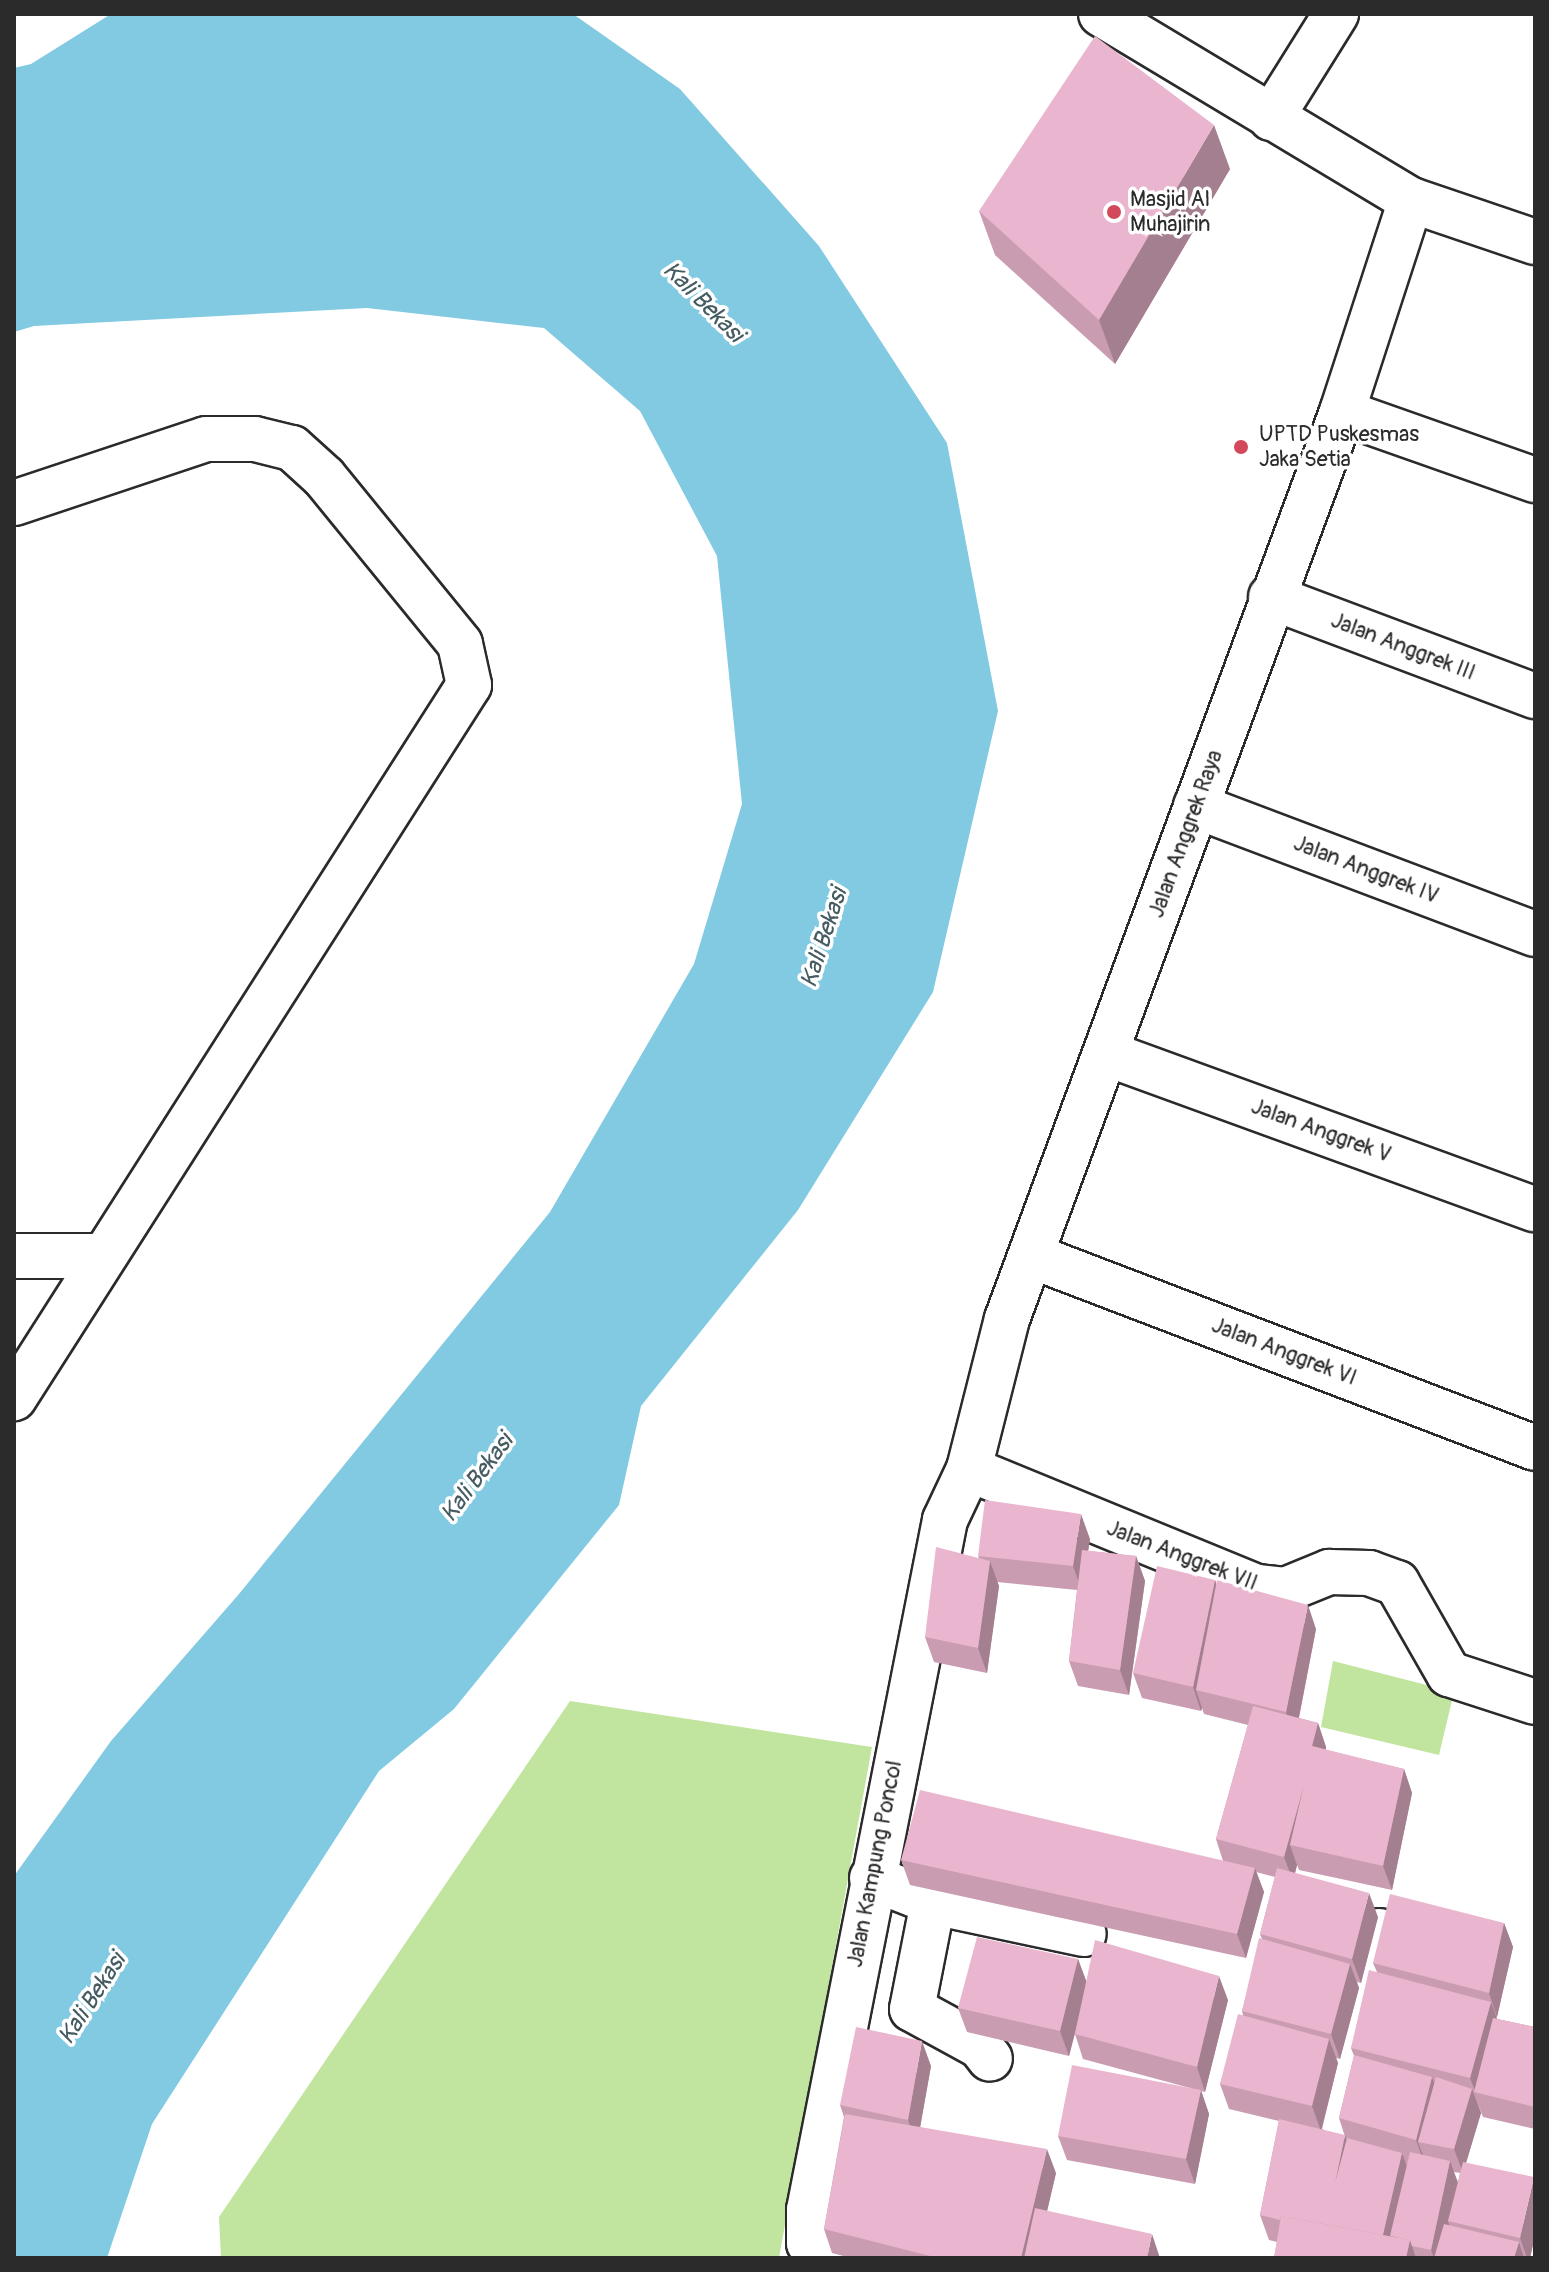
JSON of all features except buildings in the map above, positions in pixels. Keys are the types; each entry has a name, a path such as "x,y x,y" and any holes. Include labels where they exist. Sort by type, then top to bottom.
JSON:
{"street":[{"path":"1101,14 1411,200 1535,242"},
{"path":"1271,118 1336,14"},
{"name":"Jalan Anggrek Raya","path":"969,1469 1007,1319 1108,1054 1271,597 1342,412 1411,200"},
{"path":"1342,412 1535,480"},
{"path":"14,503 206,439 255,439 292,448 324,477 460,644 469,671 464,699 101,1256 14,1398"},
{"name":"Jalan Anggrek III","path":"1271,597 1535,696"},
{"name":"Jalan Anggrek IV","path":"1196,806 1535,934"},
{"name":"Jalan Anggrek V","path":"1108,1054 1535,1209"},
{"path":"14,1256 101,1256"},
{"name":"Jalan Anggrek VI","path":"1032,1256 1535,1448"},
{"name":"Jalan Anggrek VII","path":"969,1469 1257,1587 1285,1590 1329,1572 1369,1573 1397,1583 1449,1674 1535,1702"},
{"name":"Jalan Kampung Poncol","path":"824,2258 809,2243 809,2210 927,1595 945,1520 969,1469"},
{"path":"872,1878 933,1902 1084,1934"},
{"path":"912,2009 933,1902"},
{"path":"1379,1931 1336,2110 1346,2151 1364,2161 1424,2172"},
{"path":"848,2006 892,2015 912,2009 980,2046 990,2059"}],"green space":[{"path":"1333,1661 1454,1692 1439,1755 1321,1727"},
{"path":"570,1701 872,1747 779,2258 221,2258 219,2217"}],"water":[{"name":"Kali Bekasi","path":"111,14 573,14 680,89 819,246 947,443 998,711 933,992 798,1210 641,1406 619,1505 454,1709 379,1771 152,2124 107,2258 14,2258 14,1876 111,1741 239,1594 550,1212 694,964 742,804 717,556 640,411 544,328 367,308 34,326 14,332 14,68 31,64"}],"place":[{"name":"Masjid Al Muhajirin","path":"1114,212"},
{"name":"UPTD Puskesmas Jaka Setia","path":"1241,447"}]}
